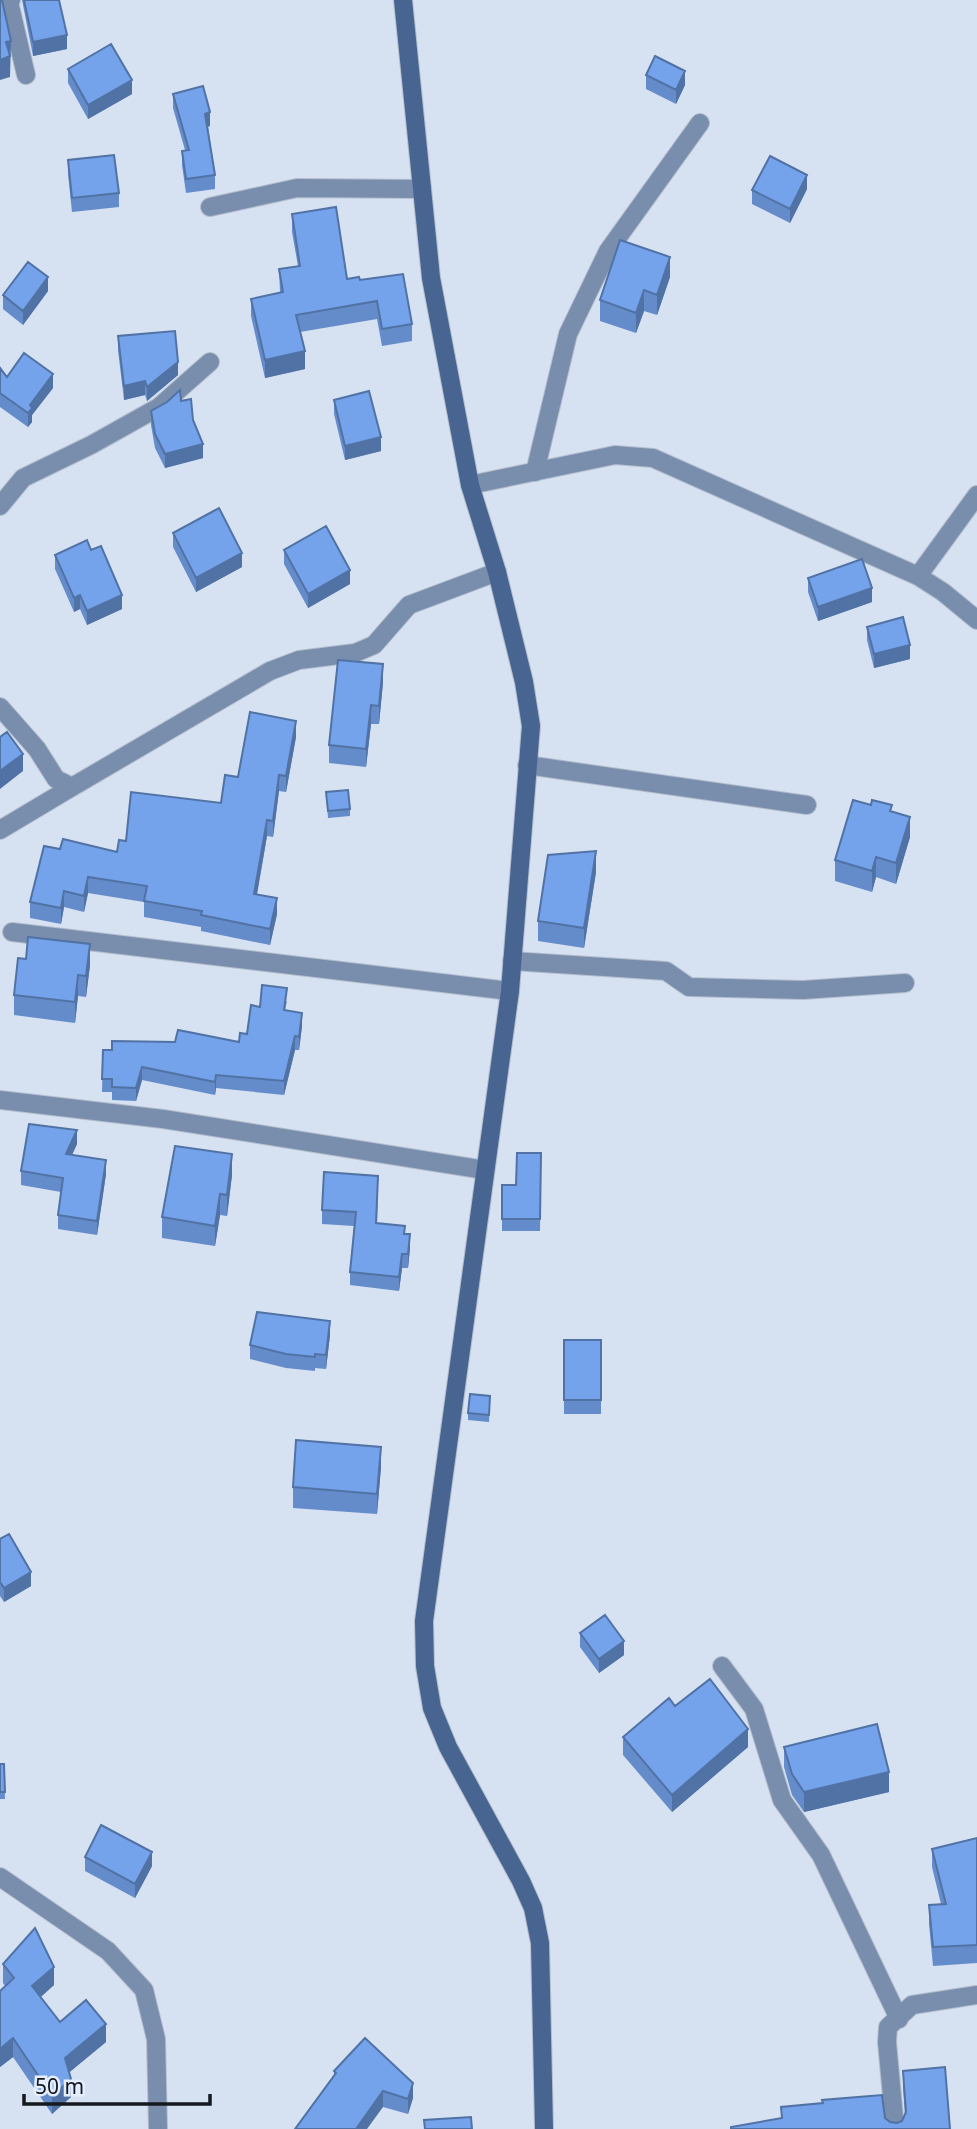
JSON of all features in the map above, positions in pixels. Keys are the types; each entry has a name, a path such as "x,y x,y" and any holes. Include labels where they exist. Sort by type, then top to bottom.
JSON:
{"street":[{"path":"11,0 9,2 26,75"},
{"path":"403,0 431,278 470,485 497,572 524,682 530,726 510,991 424,1621 425,1666 432,1708 449,1747 533,1908 540,1943 544,2129"},
{"path":"535,472 568,334 608,251 700,122"},
{"path":"210,207 297,188 422,190"},
{"path":"0,506 23,478 91,445 159,407 209,362"},
{"path":"470,485 615,455 653,458 918,576 943,592 977,620"},
{"path":"918,576 977,495"},
{"path":"0,830 270,671 299,660 355,653 374,645 409,605 497,572"},
{"path":"0,707 37,749 56,779 72,787"},
{"path":"527,765 807,805"},
{"path":"12,932 510,991"},
{"path":"512,961 666,971 689,986 803,990 905,983"},
{"path":"0,1100 163,1119 485,1170"},
{"path":"722,1666 754,1709 782,1800 821,1855 899,2019"},
{"path":"0,1877 108,1951 144,1990 156,2039 158,2129"},
{"path":"895,2129 888,2027 912,2005 977,1995"}],"building":[{"path":"0,0 11,41 6,42 10,56 0,60"},
{"path":"24,0 59,0 67,35 33,42"},
{"path":"111,44 132,80 88,105 68,69"},
{"path":"655,56 685,71 676,90 646,75"},
{"path":"203,86 210,112 205,114 215,175 186,179 182,151 189,150 173,94"},
{"path":"114,155 119,193 72,198 68,160"},
{"path":"770,156 807,175 790,209 752,190"},
{"path":"336,207 347,279 359,277 360,280 403,274 412,324 382,329 377,301 296,315 305,351 265,360 251,299 283,292 279,269 300,266 292,214"},
{"path":"620,240 670,257 657,295 644,290 636,313 600,300"},
{"path":"28,262 48,277 23,311 3,295"},
{"path":"175,331 178,362 147,387 145,381 124,386 118,336"},
{"path":"24,353 53,374 30,405 32,408 28,413 0,393 0,368 7,377"},
{"path":"180,390 181,401 191,399 193,420 203,444 165,454 155,434 151,411"},
{"path":"369,391 381,437 345,446 334,400"},
{"path":"219,508 242,553 196,578 173,533"},
{"path":"326,526 350,570 308,594 284,550"},
{"path":"87,540 91,550 101,546 122,595 87,611 80,595 74,598 55,555"},
{"path":"862,559 872,588 818,607 808,578"},
{"path":"903,617 910,645 874,654 867,627"},
{"path":"338,660 383,664 379,706 371,705 366,749 329,745"},
{"path":"250,712 296,721 286,776 279,775 273,821 267,820 254,894 277,898 270,929 201,915 202,911 144,901 147,886 88,877 84,896 64,891 61,908 30,902 44,846 60,849 63,839 117,852 119,840 126,841 131,792 221,803 225,775 238,777"},
{"path":"7,732 23,754 0,771 0,737"},
{"path":"348,790 350,809 328,811 326,792"},
{"path":"853,800 871,805 872,800 892,805 890,811 910,817 896,863 876,857 872,871 835,860"},
{"path":"596,851 584,928 538,921 548,855"},
{"path":"28,937 90,944 86,976 78,975 75,1002 14,995 18,958 26,959"},
{"path":"262,985 287,988 284,1010 302,1013 299,1037 295,1036 284,1081 216,1075 215,1082 142,1067 136,1088 112,1087 112,1079 102,1079 103,1050 112,1050 112,1041 175,1042 178,1030 239,1042 240,1033 247,1034 251,1005 260,1007"},
{"path":"29,1124 77,1130 66,1154 106,1160 97,1221 58,1215 63,1178 21,1171"},
{"path":"175,1146 232,1154 227,1195 220,1194 215,1226 162,1217"},
{"path":"517,1153 541,1153 540,1219 502,1219 502,1185 516,1185"},
{"path":"324,1172 378,1176 376,1223 405,1226 404,1234 410,1234 408,1254 402,1254 399,1277 350,1272 356,1212 322,1210"},
{"path":"257,1312 330,1321 326,1355 315,1354 315,1357 286,1354 250,1345"},
{"path":"564,1340 601,1340 601,1400 564,1400"},
{"path":"470,1394 490,1396 489,1415 468,1413"},
{"path":"296,1440 381,1447 377,1494 293,1487"},
{"path":"9,1534 31,1572 4,1588 0,1582 0,1539"},
{"path":"605,1615 624,1641 599,1659 580,1633"},
{"path":"710,1679 748,1729 672,1795 623,1737 669,1698 675,1706"},
{"path":"877,1724 889,1772 804,1792 792,1774 784,1747"},
{"path":"0,1764 4,1764 5,1792 0,1792"},
{"path":"101,1825 152,1852 135,1884 85,1857"},
{"path":"977,1838 977,1945 933,1947 929,1905 946,1904 932,1849"},
{"path":"35,1928 54,1967 32,1986 60,2022 86,2000 106,2024 65,2058 71,2079 52,2096 13,2038 0,2049 0,1991 14,1978 3,1964"},
{"path":"365,2038 413,2083 408,2099 383,2091 356,2129 295,2129 336,2073 334,2071"},
{"path":"945,2067 950,2129 731,2129 782,2118 781,2107 823,2103 822,2100 882,2095 885,2118 897,2123 902,2121 906,2112 903,2071"},
{"path":"471,2117 472,2129 425,2129 424,2120"}]}
